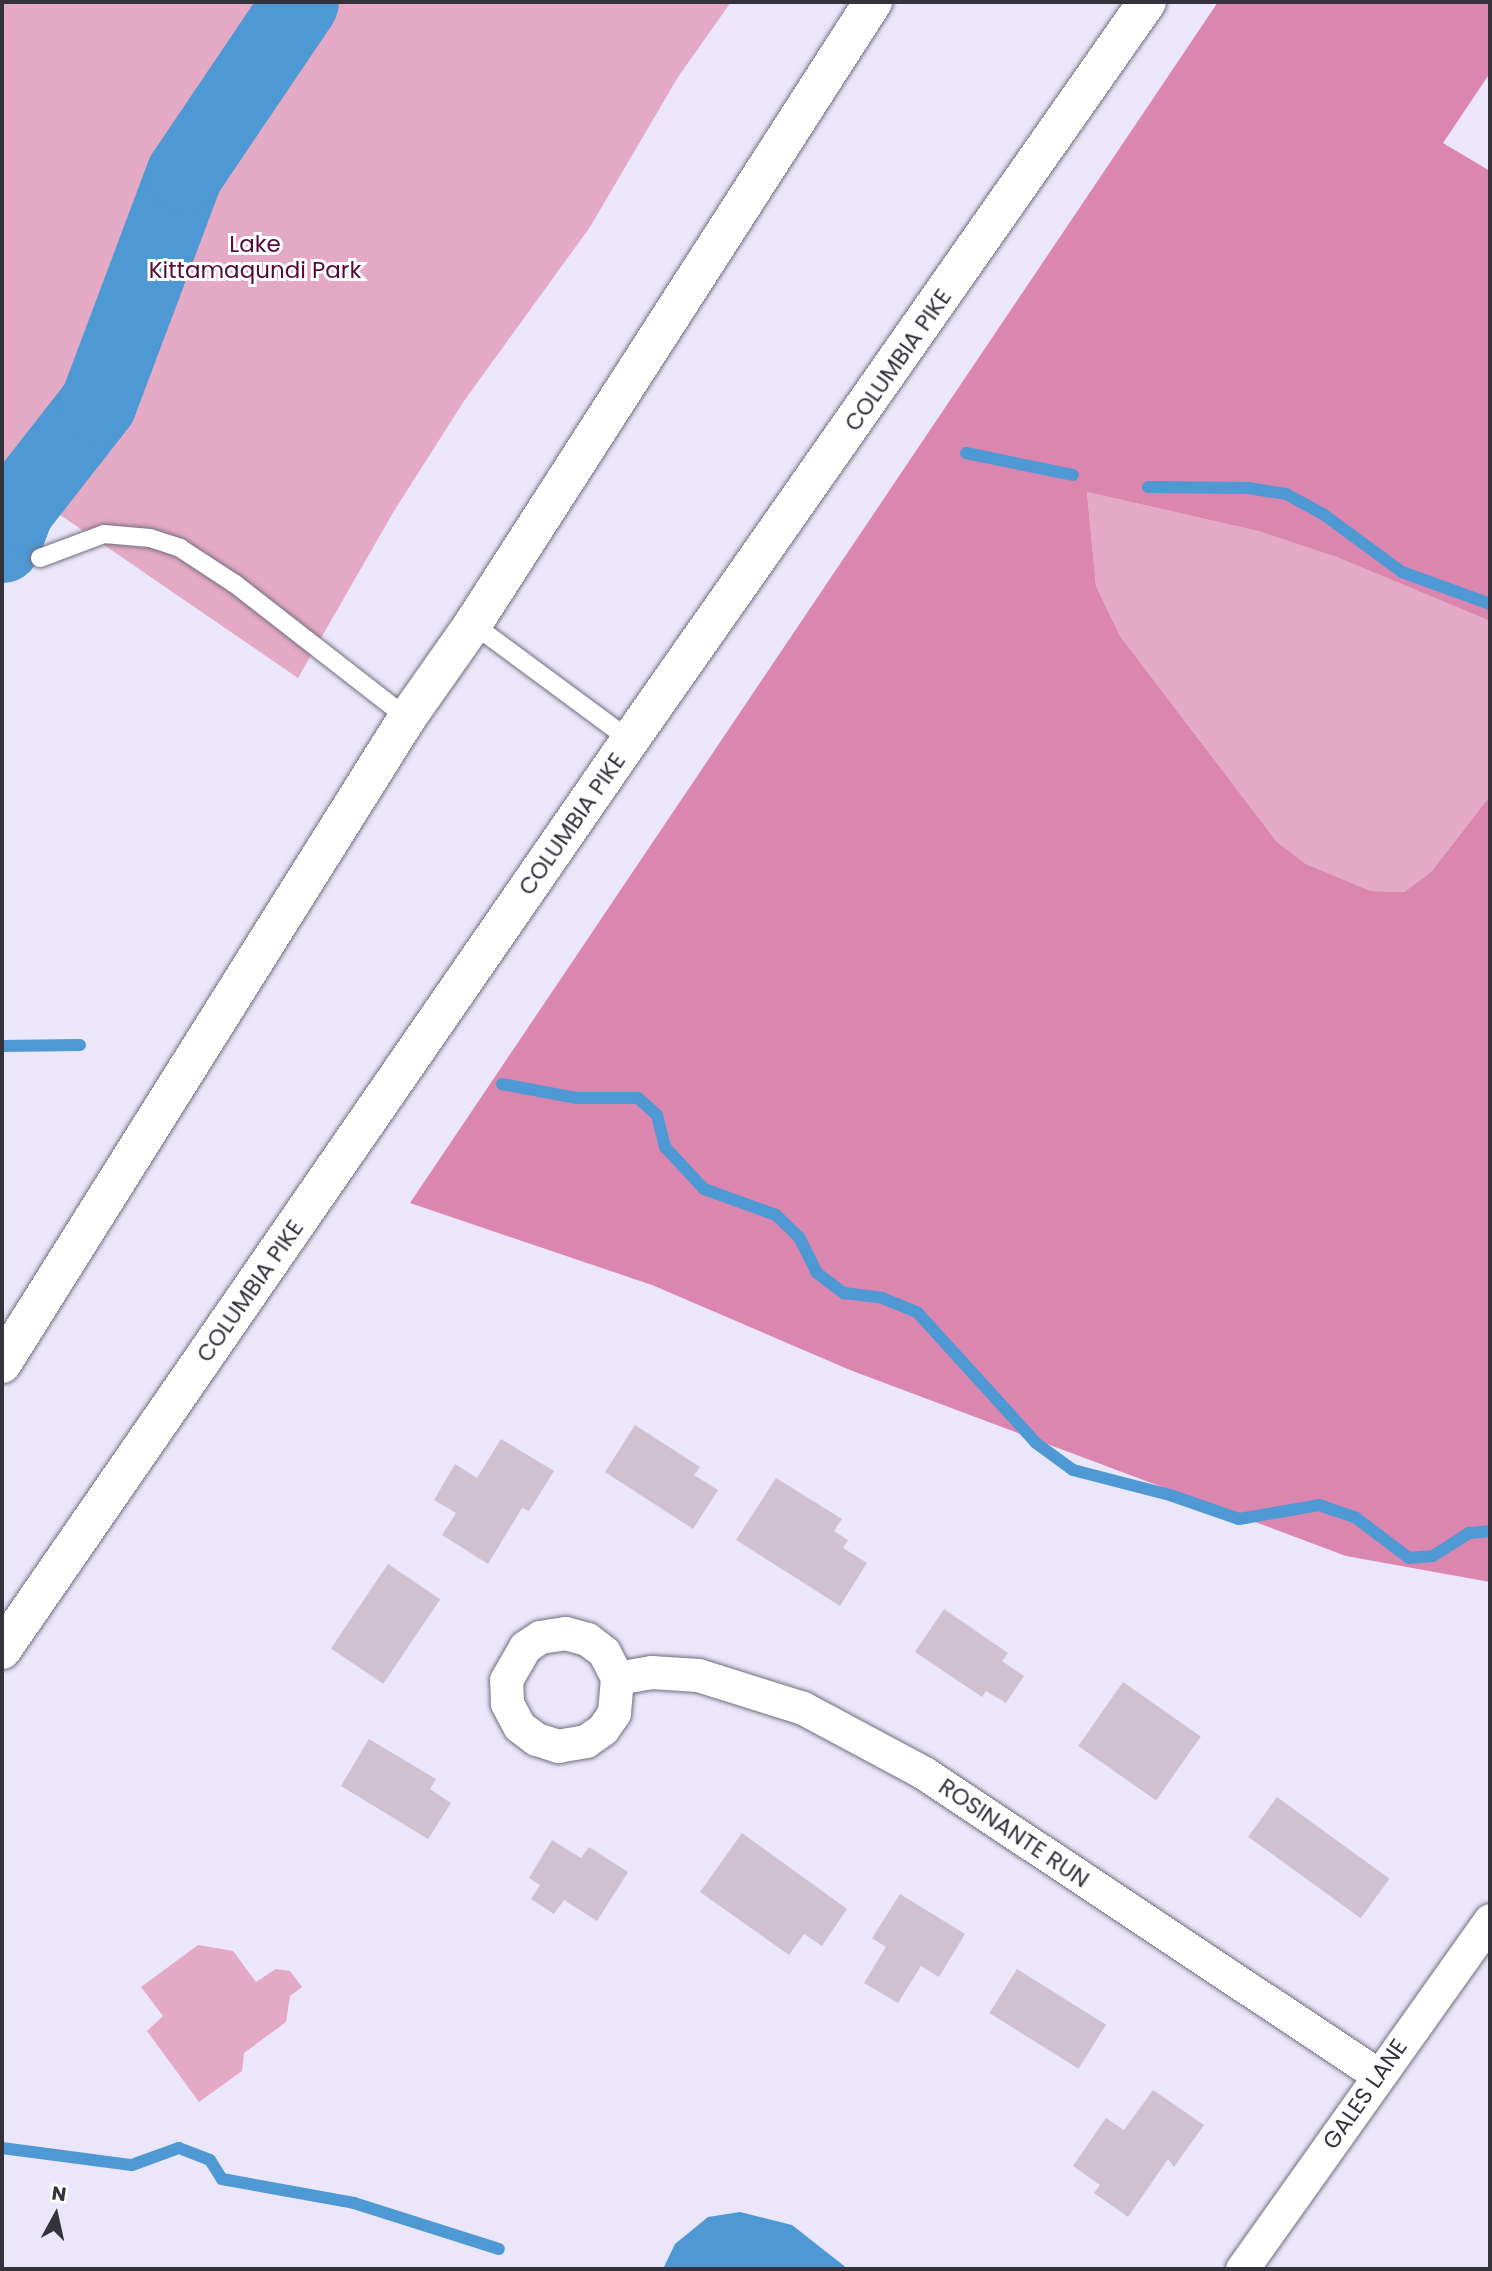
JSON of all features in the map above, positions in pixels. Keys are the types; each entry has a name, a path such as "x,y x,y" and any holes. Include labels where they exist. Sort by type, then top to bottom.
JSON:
{"highway":[{"path":"2,1364 407,718 473,624 873,2"},
{"name":"COLUMBIA PIKE","path":"2,1650 630,740 1147,2"}],"street":[{"name":"ROSINANTE RUN","path":"617,1678 651,1672 698,1675 778,1698 850,1731 924,1773 1378,2075"},
{"name":"GALES LANE","path":"1242,2269 1490,1920"}],"lane":[{"path":"40,558 104,534 150,538 180,548 235,584 407,718"},
{"path":"473,624 630,740"}],"green space":[{"name":"Lake Kittamaqundi Park","path":"2,2 731,2 678,77 590,227 464,401 394,511 298,678 2,475"},
{"path":"1087,492 1258,531 1339,558 1490,621 1490,796 1431,872 1404,892 1371,891 1306,864 1277,842 1120,636 1096,586"},
{"path":"198,1945 233,1951 256,1982 276,1969 290,1971 302,1987 290,1996 286,2022 244,2053 242,2071 199,2102 147,2031 163,2016 141,1987"}],"shaded area":[{"path":"1218,2 1490,2 1490,73 1443,143 1490,171 1490,621 1339,558 1258,531 1087,492 1096,586 1120,636 1277,842 1306,864 1371,891 1404,892 1431,872 1490,796 1490,1582 1346,1556 850,1370 652,1285 410,1203"}],"water":[{"path":"740,2212 792,2225 848,2269 663,2269 675,2244 708,2217"}],"building":[{"path":"635,1425 700,1467 694,1475 718,1490 693,1529 605,1472"},
{"path":"501,1439 554,1471 529,1511 522,1508 488,1564 442,1535 456,1513 434,1500 455,1464 477,1478"},
{"path":"776,1478 842,1519 834,1531 848,1540 843,1548 867,1563 840,1606 736,1540"},
{"path":"388,1564 440,1599 383,1684 331,1649"},
{"path":"944,1609 1008,1653 1002,1661 1024,1676 1006,1703 986,1691 982,1697 915,1652"},
{"path":"1123,1682 1201,1736 1156,1800 1078,1746"},
{"path":"369,1739 436,1779 430,1789 451,1803 428,1839 341,1786"},
{"path":"1277,1797 1389,1879 1361,1918 1248,1837"},
{"path":"742,1833 847,1909 822,1946 804,1934 789,1955 700,1892"},
{"path":"552,1840 581,1858 589,1847 628,1872 597,1921 564,1900 554,1914 531,1899 540,1885 529,1878"},
{"path":"900,1894 965,1934 939,1977 921,1966 898,2003 864,1983 886,1947 872,1938"},
{"path":"1017,1969 1106,2025 1078,2069 989,2013"},
{"path":"1153,2090 1204,2125 1174,2167 1168,2159 1128,2217 1094,2193 1100,2185 1073,2166 1106,2118 1124,2130"}],"waterway":[{"path":"2,544 16,508 98,403 184,174 300,2"},
{"path":"966,453 1073,475"},
{"path":"1148,487 1248,488 1286,494 1323,514 1402,572 1490,604"},
{"path":"2,1046 80,1045"},
{"path":"502,1084 576,1098 638,1098 657,1115 665,1147 704,1189 776,1215 799,1237 817,1273 844,1293 882,1298 917,1312 1036,1443 1073,1470 1170,1495 1239,1519 1319,1505 1356,1518 1409,1558 1433,1556 1469,1533 1490,1531"},
{"path":"2,2148 132,2165 179,2148 210,2160 222,2179 354,2203 499,2249"}]}
